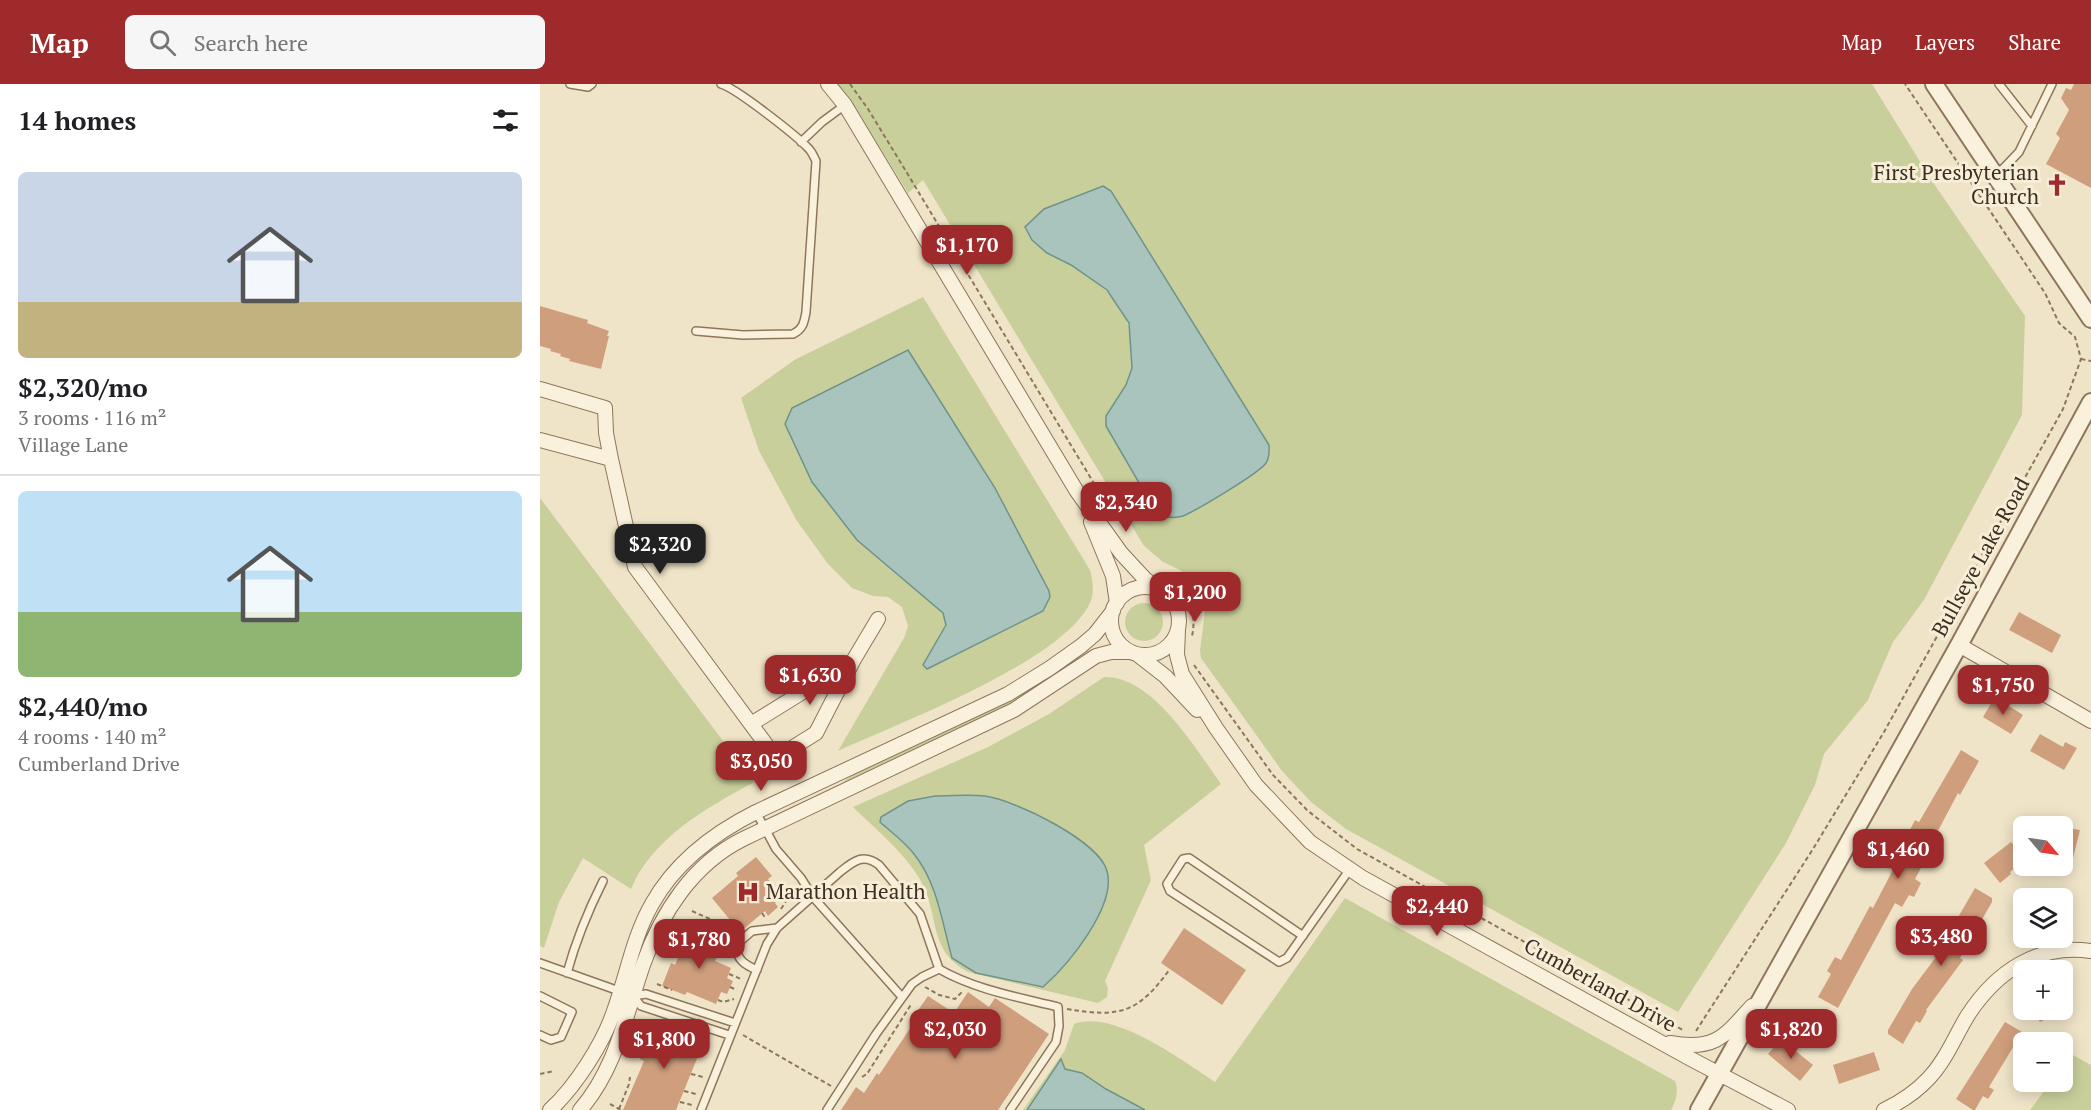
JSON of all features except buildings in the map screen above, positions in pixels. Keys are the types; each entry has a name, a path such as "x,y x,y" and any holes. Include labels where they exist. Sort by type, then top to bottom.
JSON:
{"street":[{"path":"550,1110 571,1087 597,1047 612,1016 627,994 661,922 682,891 715,857 738,841 764,828 998,718 1043,692 1095,656 1110,652 1148,655 1166,650 1178,630 1179,618 1170,598 1145,579 1121,553 1076,490 845,105 828,84"},
{"path":"1934,84 2091,319"},
{"path":"540,389 606,408 606,433 635,567 776,758 816,733 853,661 878,619"},
{"name":"Bullseye Lake Road","path":"1700,1110 1959,645 2091,402"},
{"path":"540,440 611,459"},
{"path":"1076,490 1100,541 1113,576 1115,607 1111,620 1115,638 1120,645 1134,653"},
{"path":"580,1110 592,1094 620,1040 638,933 651,905 669,878 703,844 728,826 756,812 1008,694 1081,646 1095,634 1123,596 1140,588 1162,591"},
{"name":"Cumberland Drive","path":"1178,630 1177,655 1182,674 1256,785 1310,842 1350,869 1658,1041 1788,1110"},
{"path":"1959,645 2091,721"},
{"name":"Cumberland Drive","path":"1134,653 1165,676 1216,728"},
{"path":"751,724 853,661"},
{"path":"1884,1110 1904,1100 1930,1078 1969,1013 1998,978 2047,948"},
{"path":"2073,948 2091,951"},
{"path":"1658,1041 1689,1047 1707,1044 1723,1036 1766,991"}],"lane":[{"path":"570,84 588,87 592,84"},
{"path":"696,332 743,335 794,334 804,323 806,312 816,161 811,151 801,142 728,86 721,84"},
{"path":"1999,84 2032,126"},
{"path":"1995,177 2019,152 2051,85"},
{"path":"801,142 845,105"},
{"path":"756,812 776,849 801,878 813,897 902,997"},
{"path":"701,1110 767,944 777,928 851,863 862,858 871,859 886,873 920,914 939,969 958,980 978,987 1058,1007 1059,1026 1056,1042 1010,1110"},
{"path":"1303,936 1189,858 1183,859 1167,884 1170,891 1279,962 1287,958 1303,936 1350,869"},
{"path":"567,973 586,913 603,881"},
{"path":"757,970 741,961 736,949 737,944 752,931 777,928"},
{"path":"540,963 627,994 646,994 735,1023"},
{"path":"827,1110 902,997 917,980 939,969"},
{"path":"627,994 641,1006 729,1035"},
{"path":"540,996 572,1012 561,1037 551,1040 540,1035"}],"path":[{"path":"850,84 904,168 1119,525"},
{"path":"1694,1036 1813,849 1884,732 2063,409 2081,359 2075,337 2059,323 2045,293 1905,84"},
{"path":"2081,359 2091,361"},
{"path":"1164,576 1177,584 1191,605 1195,620 1192,637"},
{"path":"1192,661 1273,775 1308,811 1356,849 1683,1030"},
{"path":"780,911 789,896"},
{"path":"692,911 721,924 734,937 732,940"},
{"path":"762,914 767,921 773,916"},
{"path":"730,945 730,950"},
{"path":"1058,1007 1094,1014 1130,1007 1155,991 1170,969"},
{"path":"729,974 741,977 732,1004"},
{"path":"657,984 677,993"},
{"path":"923,986 939,995 955,999 966,987"},
{"path":"730,987 737,990"},
{"path":"857,1080 867,1074 912,1005 913,995"},
{"path":"718,1000 723,1002 734,999"},
{"path":"743,1035 831,1086"},
{"path":"540,1074 554,1071"},
{"path":"691,1074 706,1078"},
{"path":"610,1104 620,1109 630,1077"},
{"path":"684,1091 699,1095"},
{"path":"680,1102 694,1106 693,1110"}],"green space":[{"path":"837,84 1872,84 1932,181 2025,316 2022,415 1924,600 1893,642 1868,700 1824,754 1815,785 1786,843 1678,1012 1346,829 1311,802 1282,771 1201,658 1206,604 1198,586 1180,570 1163,562 1144,546 923,180 908,193 852,102","holes":["1103,186 1111,191 1268,445 1264,465 1206,502 1106,416 1131,373 1133,345 1129,326 1110,295 1097,283 1047,253"]},
{"path":"923,297 1090,570 1093,583 1089,605 1072,627 1046,648 975,689 838,751 904,638 908,626 902,607 888,597 873,596 852,588 828,564 797,521 759,451 741,398 796,359","holes":["908,350 995,488 1049,591 1050,597 923,665 946,625 943,613 857,540 812,482 792,408"]},
{"path":"540,498 754,782 718,802 667,839 653,854 631,889 583,858 559,902 544,948 540,946"},
{"path":"1144,603 1157,609 1163,622 1157,635 1144,641 1131,635 1125,622 1131,609"},
{"path":"1088,649 1089,651 1043,684 997,711 842,783 855,772 1037,683"},
{"path":"1104,677 1122,680 1139,688 1156,701 1186,734 1221,784 1144,845 1151,880 1105,981 1108,988 1107,997 1098,1003 968,972 955,963 940,942 926,891 919,878 897,849 853,807 988,747 1049,714","holes":["881,822 1107,870 1108,889 1099,915 1062,968 1043,987 976,973 952,958 929,878 910,850"]},
{"path":"1345,898 1675,1081 1676,1096 1671,1110 1145,1110 1082,1073 1065,1069 1061,1059 1027,1110 1023,1110 1065,1050 1074,1024 1090,1021 1128,1030 1148,1039 1215,1082"},
{"path":"2073,1055 2091,1065 2091,1110 2030,1110 2044,1092 2073,1092"}],"water":[{"path":"1103,186 1111,191 1269,445 1268,459 1261,468 1240,483 1179,517 1169,517 1156,512 1106,426 1106,416 1126,385 1132,368 1129,323 1107,290 1071,265 1047,253 1032,240 1025,227 1044,209"},
{"path":"908,350 995,488 1049,591 1050,597 1043,611 927,669 923,665 946,625 943,613 857,540 812,482 785,424 792,408"},
{"path":"935,796 985,796 1016,805 1073,835 1101,859 1107,871 1108,885 1105,901 1098,917 1077,950 1043,987 976,973 952,958 929,878 910,850 880,822 881,817 908,801"},
{"path":"1061,1059 1065,1069 1082,1073 1145,1110 1027,1110"}],"place":[{"name":"First Presbyterian Church","path":"2057,185"},
{"name":"Marathon Health","path":"748,892"}]}
